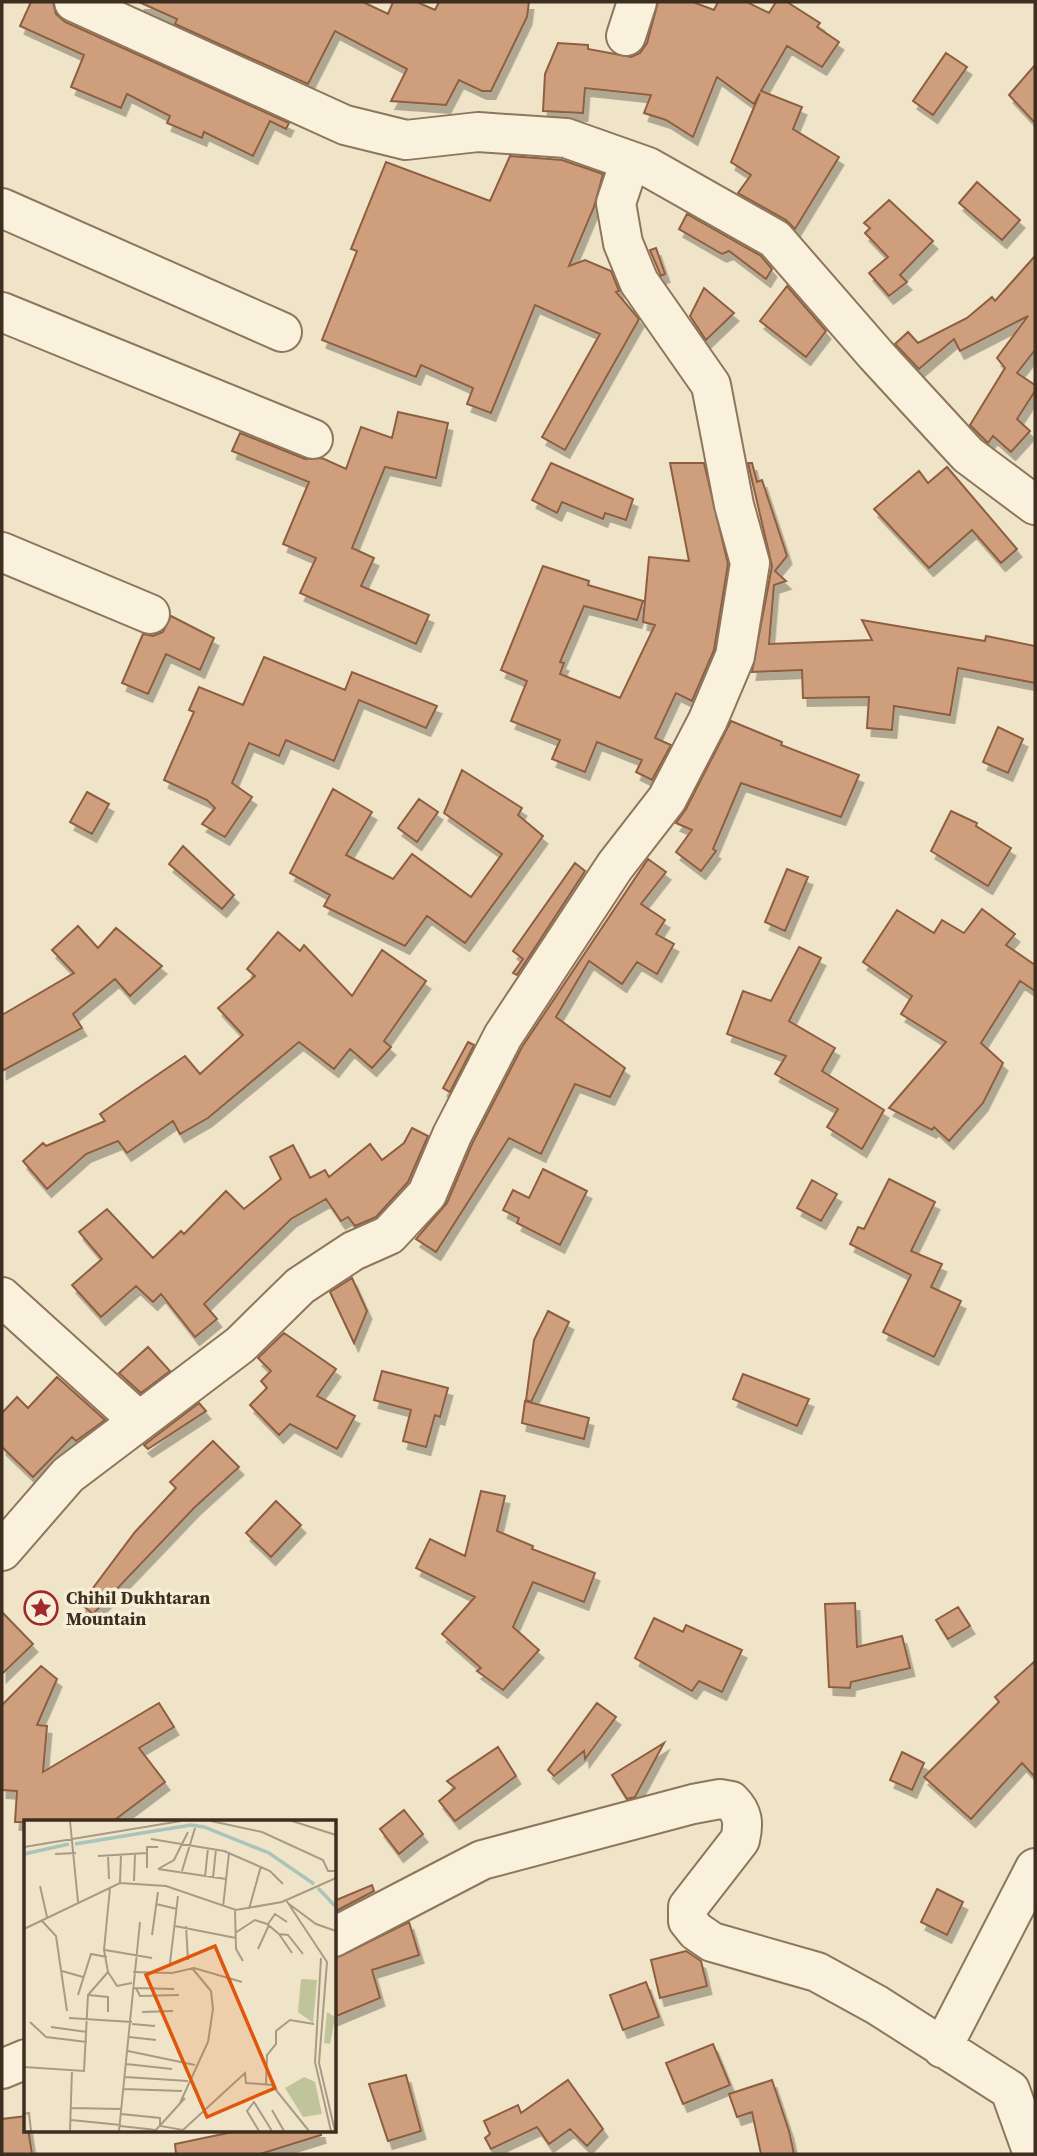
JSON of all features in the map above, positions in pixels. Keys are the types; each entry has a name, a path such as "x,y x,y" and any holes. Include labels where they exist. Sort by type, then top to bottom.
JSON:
{"street":[{"path":"74,2 345,125 406,140 478,132 566,138 648,167 775,239 968,455 1035,505"},
{"path":"2,1551 68,1475 240,1345 300,1286 353,1251 389,1235 427,1194 452,1135 503,1036 615,866 667,799 708,720 735,656 750,563 734,505 711,385 639,282 623,243 616,204 630,161"},
{"path":"2,208 282,332"},
{"path":"2,312 313,439"},
{"path":"2,552 149,614"},
{"path":"2,1297 138,1420"},
{"path":"336,1936 482,1860 720,1798 731,1801 739,1809 742,1830 740,1840 688,1907 688,1921 696,1931 712,1942 817,1972 877,2005 1010,2090 1033,2154"},
{"path":"942,2048 1035,1867"},
{"path":"2,2069 24,2060"}],"building":[{"path":"31,2 53,2 56,14 65,22 289,123 286,129 270,121 253,156 204,132 202,138 167,123 170,116 127,94 121,108 71,87 84,55 20,26"},
{"path":"139,2 363,2 388,14 393,2 417,2 435,10 439,2 529,2 527,17 491,91 482,91 459,80 446,105 391,101 407,69 335,31 308,84 175,24 177,19"},
{"path":"658,2 693,2 714,10 718,2 747,2 769,13 776,2 787,2 820,23 817,27 839,42 822,67 787,46 761,91 802,107 793,129 839,157 795,229 786,220 738,193 751,175 731,162 760,93 754,104 717,77 693,137 666,120 644,113 651,95 585,88 583,113 543,111 545,74 558,43 588,45 588,49 631,57 640,53 647,43"},
{"path":"946,53 967,67 933,115 913,101"},
{"path":"1035,65 1035,123 1009,95"},
{"path":"510,156 562,160 603,174 594,207 569,266 585,260 611,271 619,291 616,292 639,319 565,450 542,437 600,334 535,305 491,413 467,404 473,388 421,365 416,377 322,340 357,251 351,249 386,162 490,201"},
{"path":"977,182 1020,220 1002,240 959,203"},
{"path":"889,200 933,241 900,275 907,282 889,296 869,273 888,257 865,233 870,228 864,223"},
{"path":"687,214 761,256 772,269 766,279 729,251 722,254 679,229"},
{"path":"656,248 665,274 661,276 650,250"},
{"path":"1035,256 1035,350 1017,373 1035,385 1035,391 1017,419 1030,431 1011,452 993,436 988,443 970,425 1005,368 997,358 1028,316 960,351 954,339 919,369 895,344 908,332 918,343 967,318 992,297 995,301"},
{"path":"787,286 826,331 806,357 760,321"},
{"path":"704,288 734,313 706,340 690,316"},
{"path":"398,412 448,423 436,478 385,467 352,548 374,558 361,586 429,615 416,644 300,593 316,558 283,544 309,482 232,451 240,433 305,459 322,458 346,469 361,427 392,438"},
{"path":"551,463 633,499 626,520 605,513 603,519 562,502 557,513 532,500"},
{"path":"670,463 704,463 728,564 714,650 692,701 676,693 655,738 671,745 652,780 636,772 642,760 597,742 585,772 552,759 560,740 511,721 527,681 501,670 543,566 589,581 588,585 643,601 637,620 584,606 560,662 564,663 560,674 620,698 655,625 643,622 649,557 689,561"},
{"path":"748,463 752,463 757,482 762,480 787,556 775,571 786,581 774,585 769,644 872,640 862,620 985,641 986,636 1035,646 1035,683 958,668 950,715 894,706 892,730 867,728 869,697 803,698 802,670 752,672 772,566"},
{"path":"947,467 1017,549 1001,563 972,530 929,568 874,509 919,471 928,483"},
{"path":"171,616 214,638 200,670 166,654 148,694 122,683 143,634 153,636 163,632"},
{"path":"264,657 345,690 352,672 437,706 426,728 359,700 334,761 286,740 279,756 249,743 232,783 252,797 225,837 202,824 215,808 207,800 164,780 194,712 189,710 199,687 243,705"},
{"path":"731,721 782,742 781,745 859,775 841,817 741,783 713,849 716,851 701,871 676,852 692,830 676,823 686,809"},
{"path":"998,727 1023,739 1008,773 983,762"},
{"path":"462,770 522,808 518,815 543,836 465,943 427,916 405,946 324,906 330,895 290,873 333,789 372,812 346,855 393,879 412,854 471,897 502,854 444,813"},
{"path":"87,792 109,804 92,834 70,822"},
{"path":"419,799 438,812 417,842 398,828"},
{"path":"951,811 977,823 976,826 1011,848 988,886 931,851"},
{"path":"183,846 234,895 222,909 169,864"},
{"path":"648,859 666,872 641,904 665,920 656,934 674,944 657,974 637,962 622,984 589,961 556,1017 625,1068 610,1097 575,1084 541,1154 509,1138 436,1252 416,1239 447,1203 472,1144 522,1047"},
{"path":"575,863 585,871 517,975 513,973 523,959 513,951"},
{"path":"787,869 808,877 785,931 765,922"},
{"path":"982,909 1015,934 1006,945 1035,965 1035,991 1020,981 981,1043 1003,1063 983,1103 949,1141 934,1127 932,1130 889,1108 946,1042 901,1014 912,996 863,962 897,910 934,933 942,920 964,933"},
{"path":"78,926 98,948 116,928 162,966 130,996 115,979 73,1014 82,1028 2,1071 2,1015 74,973 52,950"},
{"path":"278,932 300,951 304,945 352,996 382,950 426,981 384,1041 391,1047 372,1068 350,1049 334,1069 299,1042 208,1118 180,1134 173,1121 127,1153 118,1141 86,1154 47,1189 23,1161 43,1143 46,1146 105,1121 100,1114 185,1056 200,1074 243,1035 218,1008 255,976 247,969"},
{"path":"799,947 821,958 789,1021 835,1048 822,1071 884,1110 862,1149 827,1127 838,1109 775,1074 786,1056 727,1034 743,991 771,1001"},
{"path":"468,1042 474,1045 450,1092 443,1088"},
{"path":"412,1128 428,1136 408,1182 376,1217 355,1226 348,1217 341,1221 326,1199 291,1219 204,1304 217,1319 195,1337 161,1294 153,1302 136,1286 101,1317 72,1285 102,1259 79,1232 107,1209 153,1258 181,1231 184,1234 226,1191 244,1209 281,1179 270,1157 293,1145 310,1178 325,1170 329,1177 370,1144 382,1160 404,1143"},
{"path":"543,1169 587,1191 560,1245 517,1223 519,1218 503,1210 513,1190 529,1198"},
{"path":"889,1179 935,1202 911,1251 942,1264 931,1287 961,1301 934,1357 883,1332 911,1275 850,1244 858,1227 864,1229"},
{"path":"812,1180 837,1194 821,1221 797,1208"},
{"path":"352,1278 367,1311 354,1343 330,1292"},
{"path":"548,1311 569,1322 531,1402 526,1400 534,1340"},
{"path":"284,1333 336,1369 317,1396 355,1416 337,1449 290,1424 279,1435 250,1405 267,1388 261,1381 271,1371 258,1358"},
{"path":"148,1347 170,1371 141,1393 119,1373"},
{"path":"382,1371 448,1388 440,1417 435,1415 426,1447 403,1441 411,1410 374,1400"},
{"path":"743,1374 809,1399 797,1426 733,1399"},
{"path":"57,1377 105,1420 76,1441 72,1437 33,1477 2,1447 2,1413 17,1397 28,1408"},
{"path":"525,1401 589,1418 584,1439 522,1423"},
{"path":"199,1403 206,1411 148,1449 144,1445"},
{"path":"213,1441 239,1467 195,1507 93,1614 81,1604 135,1532 176,1488 170,1482"},
{"path":"481,1491 505,1496 497,1531 533,1546 532,1549 595,1573 584,1602 533,1582 513,1627 539,1650 503,1690 477,1671 481,1668 442,1634 475,1597 416,1568 430,1539 465,1556"},
{"path":"276,1501 301,1525 271,1557 246,1533"},
{"path":"855,1603 857,1647 902,1636 910,1668 851,1682 850,1688 829,1687 825,1604"},
{"path":"958,1607 970,1626 948,1639 936,1620"},
{"path":"2,1612 33,1644 2,1674"},
{"path":"654,1618 683,1632 686,1625 742,1650 722,1692 699,1681 692,1691 635,1658"},
{"path":"1035,1661 1035,1777 1022,1763 971,1819 924,1777 999,1702 995,1697"},
{"path":"41,1666 57,1679 37,1725 47,1726 43,1772 159,1703 174,1727 139,1748 165,1782 115,1820 15,1822 17,1791 2,1790 2,1705"},
{"path":"597,1703 616,1717 585,1759 584,1751 554,1776 548,1770"},
{"path":"664,1743 635,1797 627,1799 612,1775"},
{"path":"498,1747 516,1776 455,1821 439,1801 455,1788 447,1781"},
{"path":"902,1752 924,1763 912,1790 890,1780"},
{"path":"404,1810 423,1834 399,1854 380,1829"},
{"path":"372,1885 374,1891 336,1911 336,1900"},
{"path":"937,1889 963,1902 947,1935 921,1922"},
{"path":"409,1922 419,1955 372,1970 380,1998 336,2016 336,1958"},
{"path":"686,1951 701,1961 707,1986 660,1998 651,1960"},
{"path":"646,1982 659,2017 623,2030 610,1995"},
{"path":"713,2044 730,2085 683,2104 666,2063"},
{"path":"406,2075 421,2131 388,2141 369,2084"},
{"path":"568,2080 603,2129 587,2146 570,2129 549,2144 537,2127 491,2149 485,2138 490,2134 484,2121 518,2105 521,2113"},
{"path":"772,2080 794,2154 761,2154 752,2112 737,2117 729,2094"},
{"path":"24,2116 24,2132 29,2132 32,2154 2,2154 2,2119"},
{"path":"232,2132 320,2132 321,2135 260,2154 176,2154 175,2144"}],"place":[{"name":"Chihil Dukhtaran Mountain","path":"41,1608"}]}
